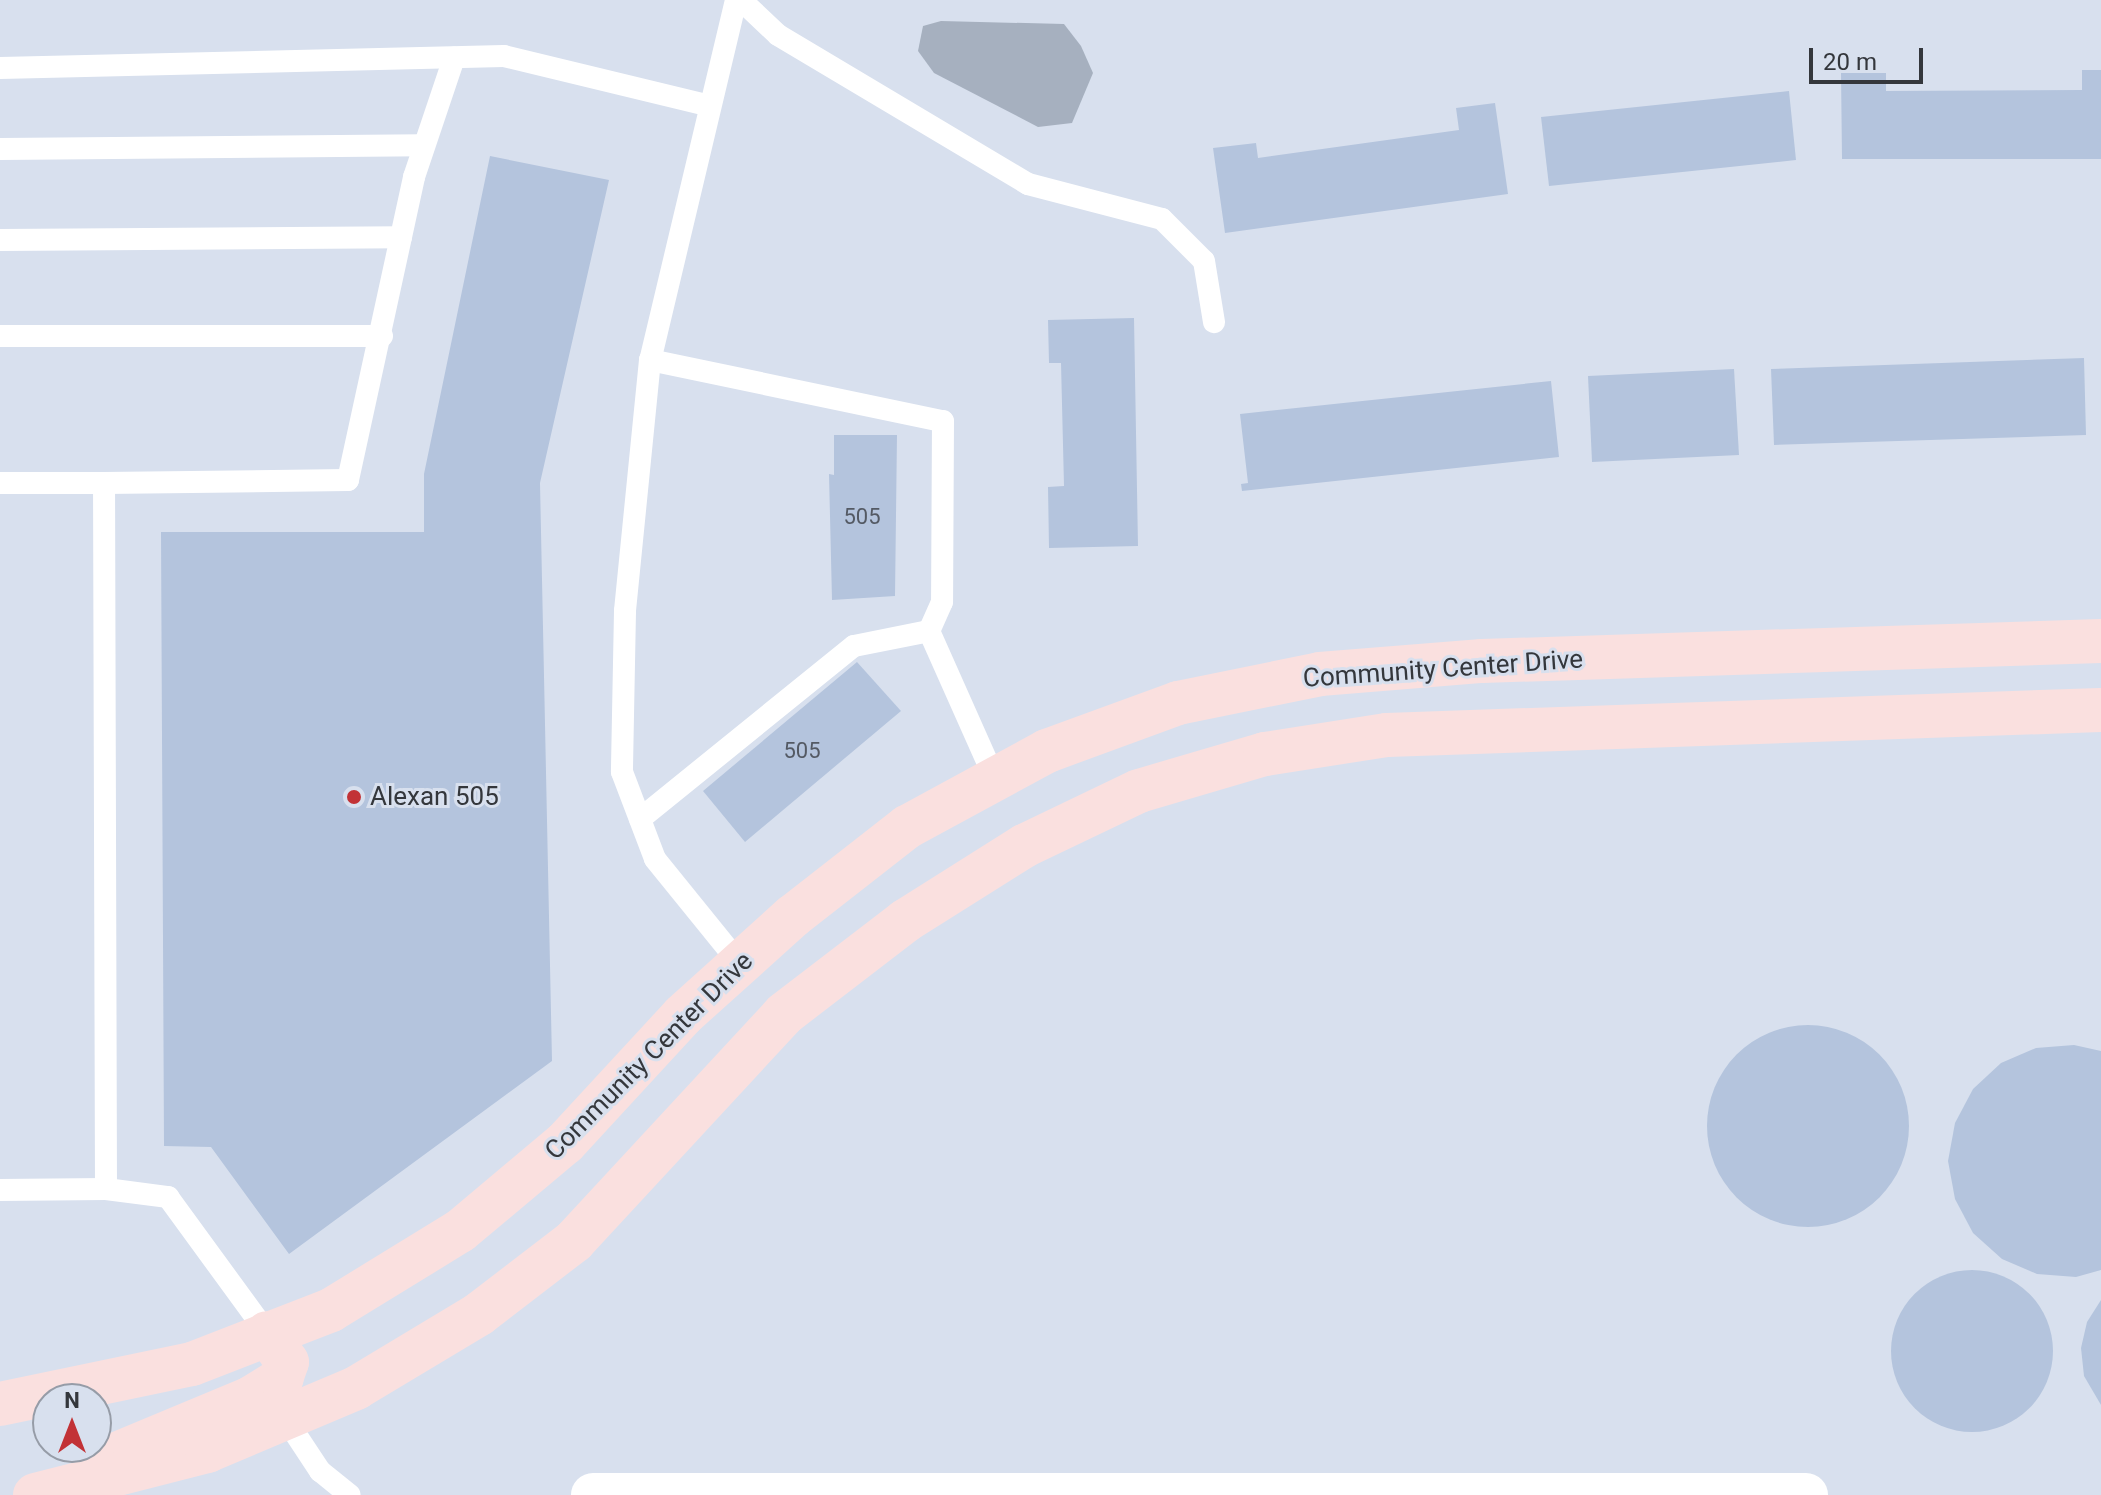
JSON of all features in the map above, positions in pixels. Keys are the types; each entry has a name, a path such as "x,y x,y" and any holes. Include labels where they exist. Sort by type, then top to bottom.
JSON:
{"main road":[{"name":"Community Center Drive","path":"0,1404 192,1364 331,1310 460,1231 565,1143 683,1015 740,964 907,827 1047,751 1178,703 1320,674 1482,661 2101,641"},
{"path":"48,1493 207,1451 356,1388 479,1314 574,1241 784,1014 905,921 1024,846 1139,791 1265,754 1387,735 2101,710"},
{"path":"48,1493 90,1466 175,1425 251,1398 281,1379 287,1362 267,1333"}],"street":[{"path":"593,1495 1806,1494"}],"lane":[{"path":"740,964 655,859 622,772 625,626 650,360 738,0 778,35 1028,184 1162,219 1204,261 1214,322"},
{"path":"0,68 504,56 710,106"},
{"path":"0,483 348,480 423,145 454,58"},
{"path":"0,149 423,145"},
{"path":"0,240 401,237"},
{"path":"0,336 382,336"},
{"path":"650,360 943,421 942,602 929,631 995,779"},
{"path":"104,483 106,1189"},
{"path":"640,819 854,646 929,631"},
{"path":"0,1190 106,1189 168,1197 267,1333"},
{"path":"285,1418 320,1471 350,1495"}],"shaded area":[{"path":"941,21 1064,24 1081,46 1093,73 1072,123 1038,127 934,73 918,51 923,26"}],"building":[{"path":"2082,70 2101,70 2101,159 1842,159 1841,73 1886,73 1886,91 2082,90"},
{"path":"1789,91 1796,160 1549,186 1541,117"},
{"path":"1495,103 1508,194 1225,233 1213,148 1256,143 1258,158 1459,130 1456,108"},
{"name":"Alexan 505","path":"490,156 609,180 540,483 552,1061 289,1254 211,1147 164,1146 161,532 424,532 424,474"},
{"path":"1134,318 1138,546 1049,548 1048,487 1064,486 1061,363 1049,363 1048,320"},
{"path":"2084,358 2086,435 1774,445 1771,369"},
{"path":"1734,369 1739,455 1592,462 1588,376"},
{"path":"1551,381 1559,457 1242,491 1241,484 1248,483 1240,414"},
{"path":"834,435 897,435 895,596 832,600 829,474 834,475"},
{"path":"857,662 901,711 745,842 703,791"},
{"path":"1808,1025 1847,1032 1880,1054 1902,1087 1909,1126 1902,1165 1880,1198 1847,1220 1808,1227 1769,1220 1736,1198 1714,1165 1707,1126 1714,1087 1736,1054 1769,1032"},
{"path":"2074,1045 2101,1051 2101,1270 2076,1277 2037,1274 2002,1259 1973,1233 1955,1199 1948,1161 1955,1123 1973,1089 2001,1063 2036,1048"},
{"path":"1972,1270 2003,1276 2029,1294 2047,1320 2053,1351 2047,1382 2029,1408 2003,1426 1972,1432 1941,1426 1915,1408 1897,1382 1891,1351 1897,1320 1915,1294 1941,1276"},
{"path":"2101,1300 2101,1405 2084,1376 2081,1348 2087,1322"}],"place":[{"name":"Alexan 505","path":"354,797"}]}
